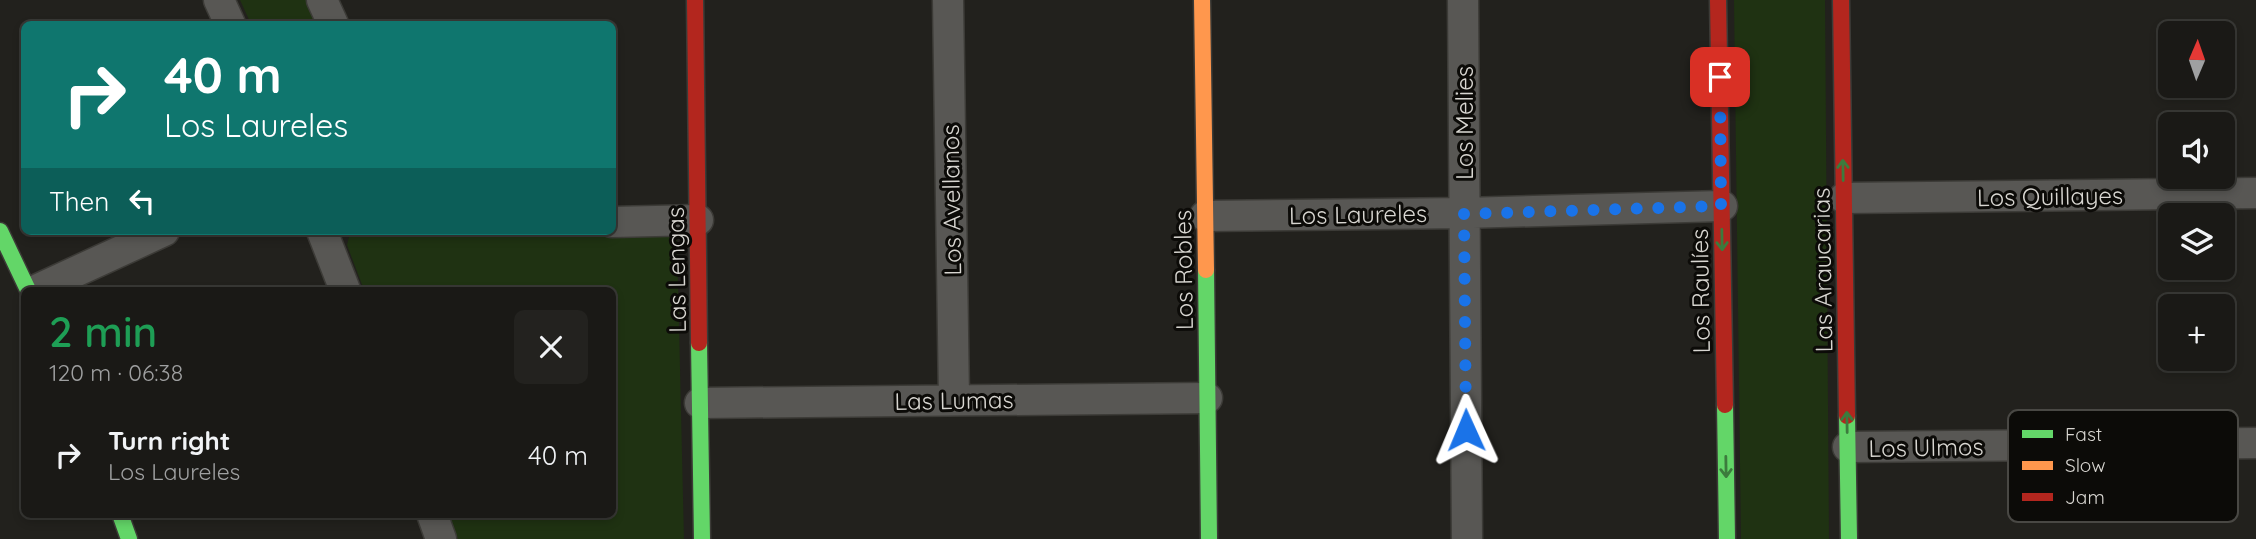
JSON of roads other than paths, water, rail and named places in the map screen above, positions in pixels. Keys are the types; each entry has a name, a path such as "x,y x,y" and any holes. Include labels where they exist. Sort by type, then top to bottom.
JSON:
{"street":[{"path":"219,0 229,21"},
{"path":"322,0 332,21"},
{"name":"Las Lengas","path":"695,0 702,539"},
{"name":"Los Avellanos","path":"948,0 954,399"},
{"name":"Los Robles","path":"1202,0 1209,539"},
{"name":"Los Melies","path":"1463,0 1467,539"},
{"name":"Los Raulíes","path":"1718,0 1727,539"},
{"name":"Las Araucarias","path":"1841,0 1849,539"},
{"name":"Los Quillayes","path":"1844,198 2256,193"},
{"name":"Los Laureles","path":"1205,216 1464,214 1721,206"},
{"path":"616,222 698,220"},
{"path":"0,231 27,287"},
{"path":"43,287 155,235"},
{"path":"324,235 344,287"},
{"name":"Las Lumas","path":"700,403 1208,398"},
{"name":"Los Ulmos","path":"2238,443 2256,443"},
{"name":"Los Ulmos","path":"1847,447 2008,445"},
{"path":"121,518 129,539"},
{"path":"433,518 441,539"}]}
